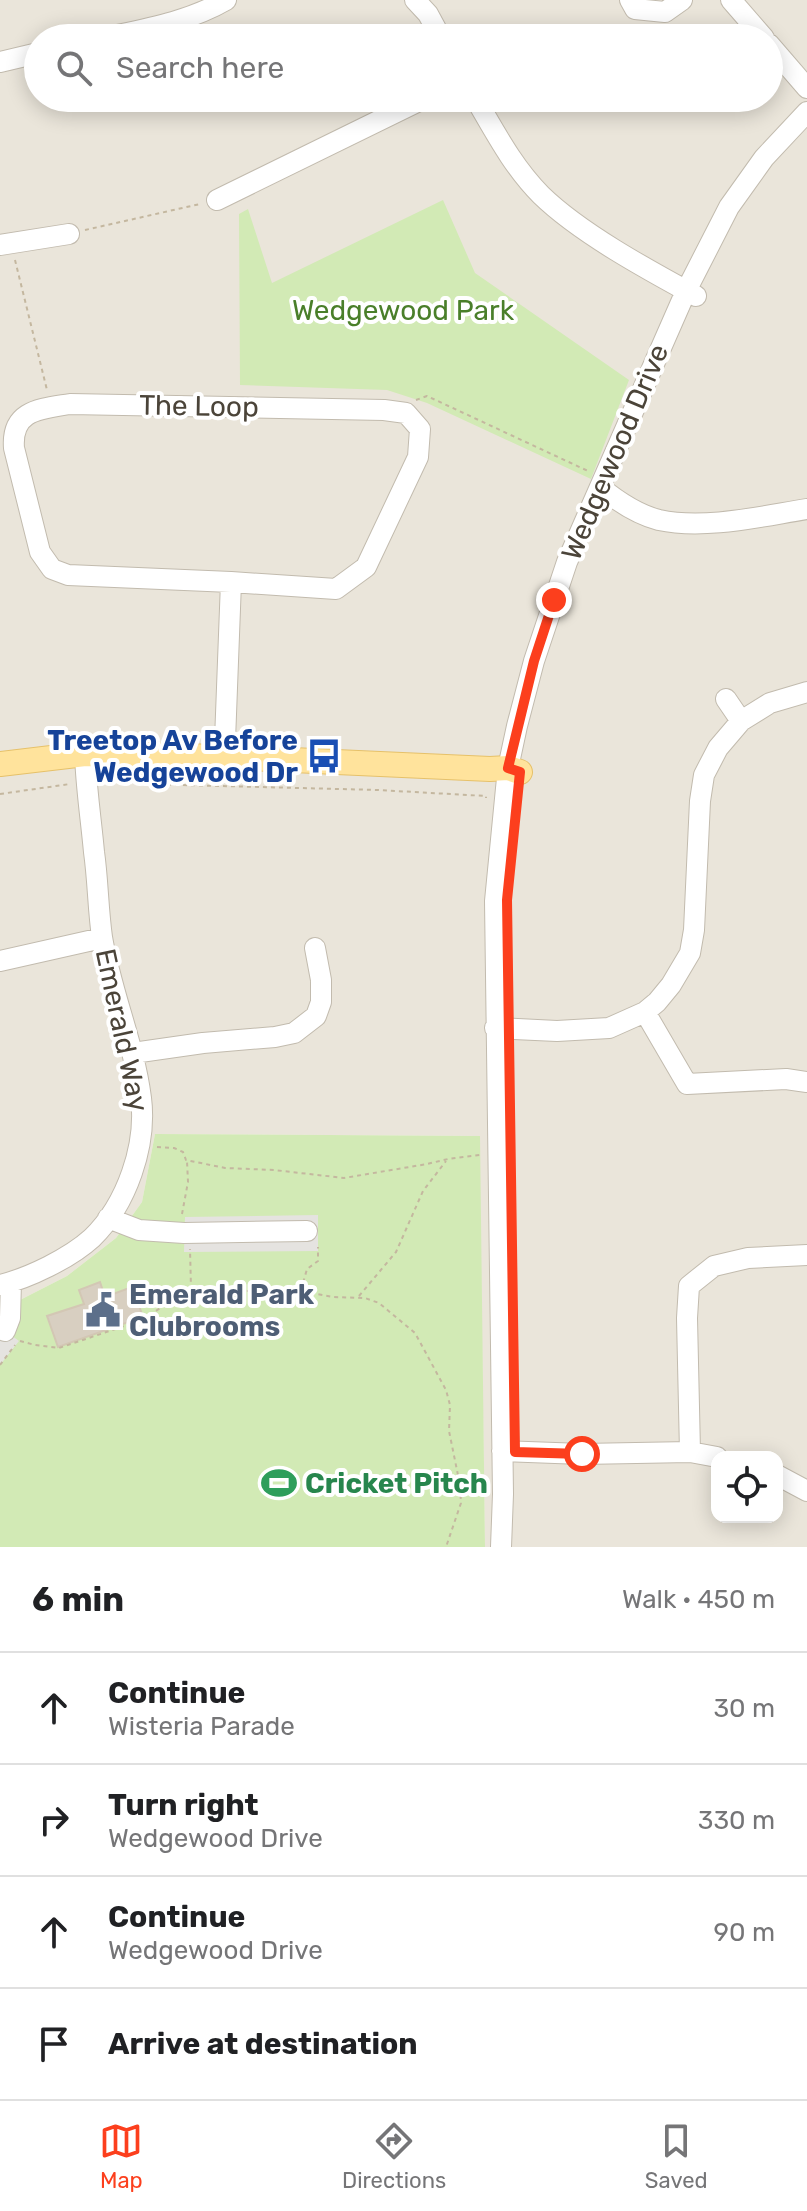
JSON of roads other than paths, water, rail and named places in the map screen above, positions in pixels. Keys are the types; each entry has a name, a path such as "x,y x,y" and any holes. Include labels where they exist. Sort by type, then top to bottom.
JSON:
{"main road":[{"path":"0,764 85,767 224,762 490,769 514,777"},
{"path":"0,777 85,767"}],"street":[{"path":"169,24 226,0"},
{"path":"415,0 433,24"},
{"path":"630,0 635,9 665,12 682,0"},
{"path":"731,0 752,24"},
{"path":"0,62 24,56"},
{"path":"783,60 807,88"},
{"path":"217,200 396,112"},
{"path":"483,112 510,157 541,194 568,218 691,293"},
{"name":"Wedgewood Drive","path":"515,1547 508,1451 497,1153 514,777 534,661 567,562 729,207 764,158 807,112"},
{"name":"Wedgewood Drive","path":"691,293 767,174 807,130"},
{"path":"5,244 69,234"},
{"name":"The Loop","path":"70,404 384,410 406,413 420,429 418,457 366,567 336,589 231,582 68,575 52,569 40,552 14,448 13,433 22,418 32,411 70,404"},
{"path":"601,485 657,519 681,522 704,524 807,509"},
{"path":"224,762 231,582"},
{"path":"502,1028 557,1031 609,1028 645,1012 657,1002 690,953 704,775 718,748 741,721 770,703 807,692"},
{"path":"726,699 741,721"},
{"name":"Emerald Way","path":"5,1284 44,1269 91,1238 108,1218 125,1189 136,1163 139,1145 141,1100 133,1053 102,938 85,767"},
{"path":"0,961 102,938"},
{"path":"133,1053 294,1033 316,1016 321,1002 321,980 315,948"},
{"path":"645,1012 687,1084 786,1079 807,1082"},
{"name":"Wedgewood Drive","path":"501,1547 508,1451 502,1028"},
{"path":"108,1218 139,1230 313,1239"},
{"path":"690,1452 689,1286 714,1266 748,1258 807,1255"},
{"path":"5,1284 10,1318 5,1331"},
{"path":"508,1451 582,1454 690,1452 711,1456"},
{"path":"783,1478 807,1491"}],"place":[{"name":"Treetop Av Before Wedgewood Dr","path":"324,756"},
{"name":"Emerald Park Clubrooms","path":"103,1310"},
{"name":"Cricket Pitch","path":"279,1483"}],"park label":[{"name":"Wedgewood Park","path":"403,310"}]}
